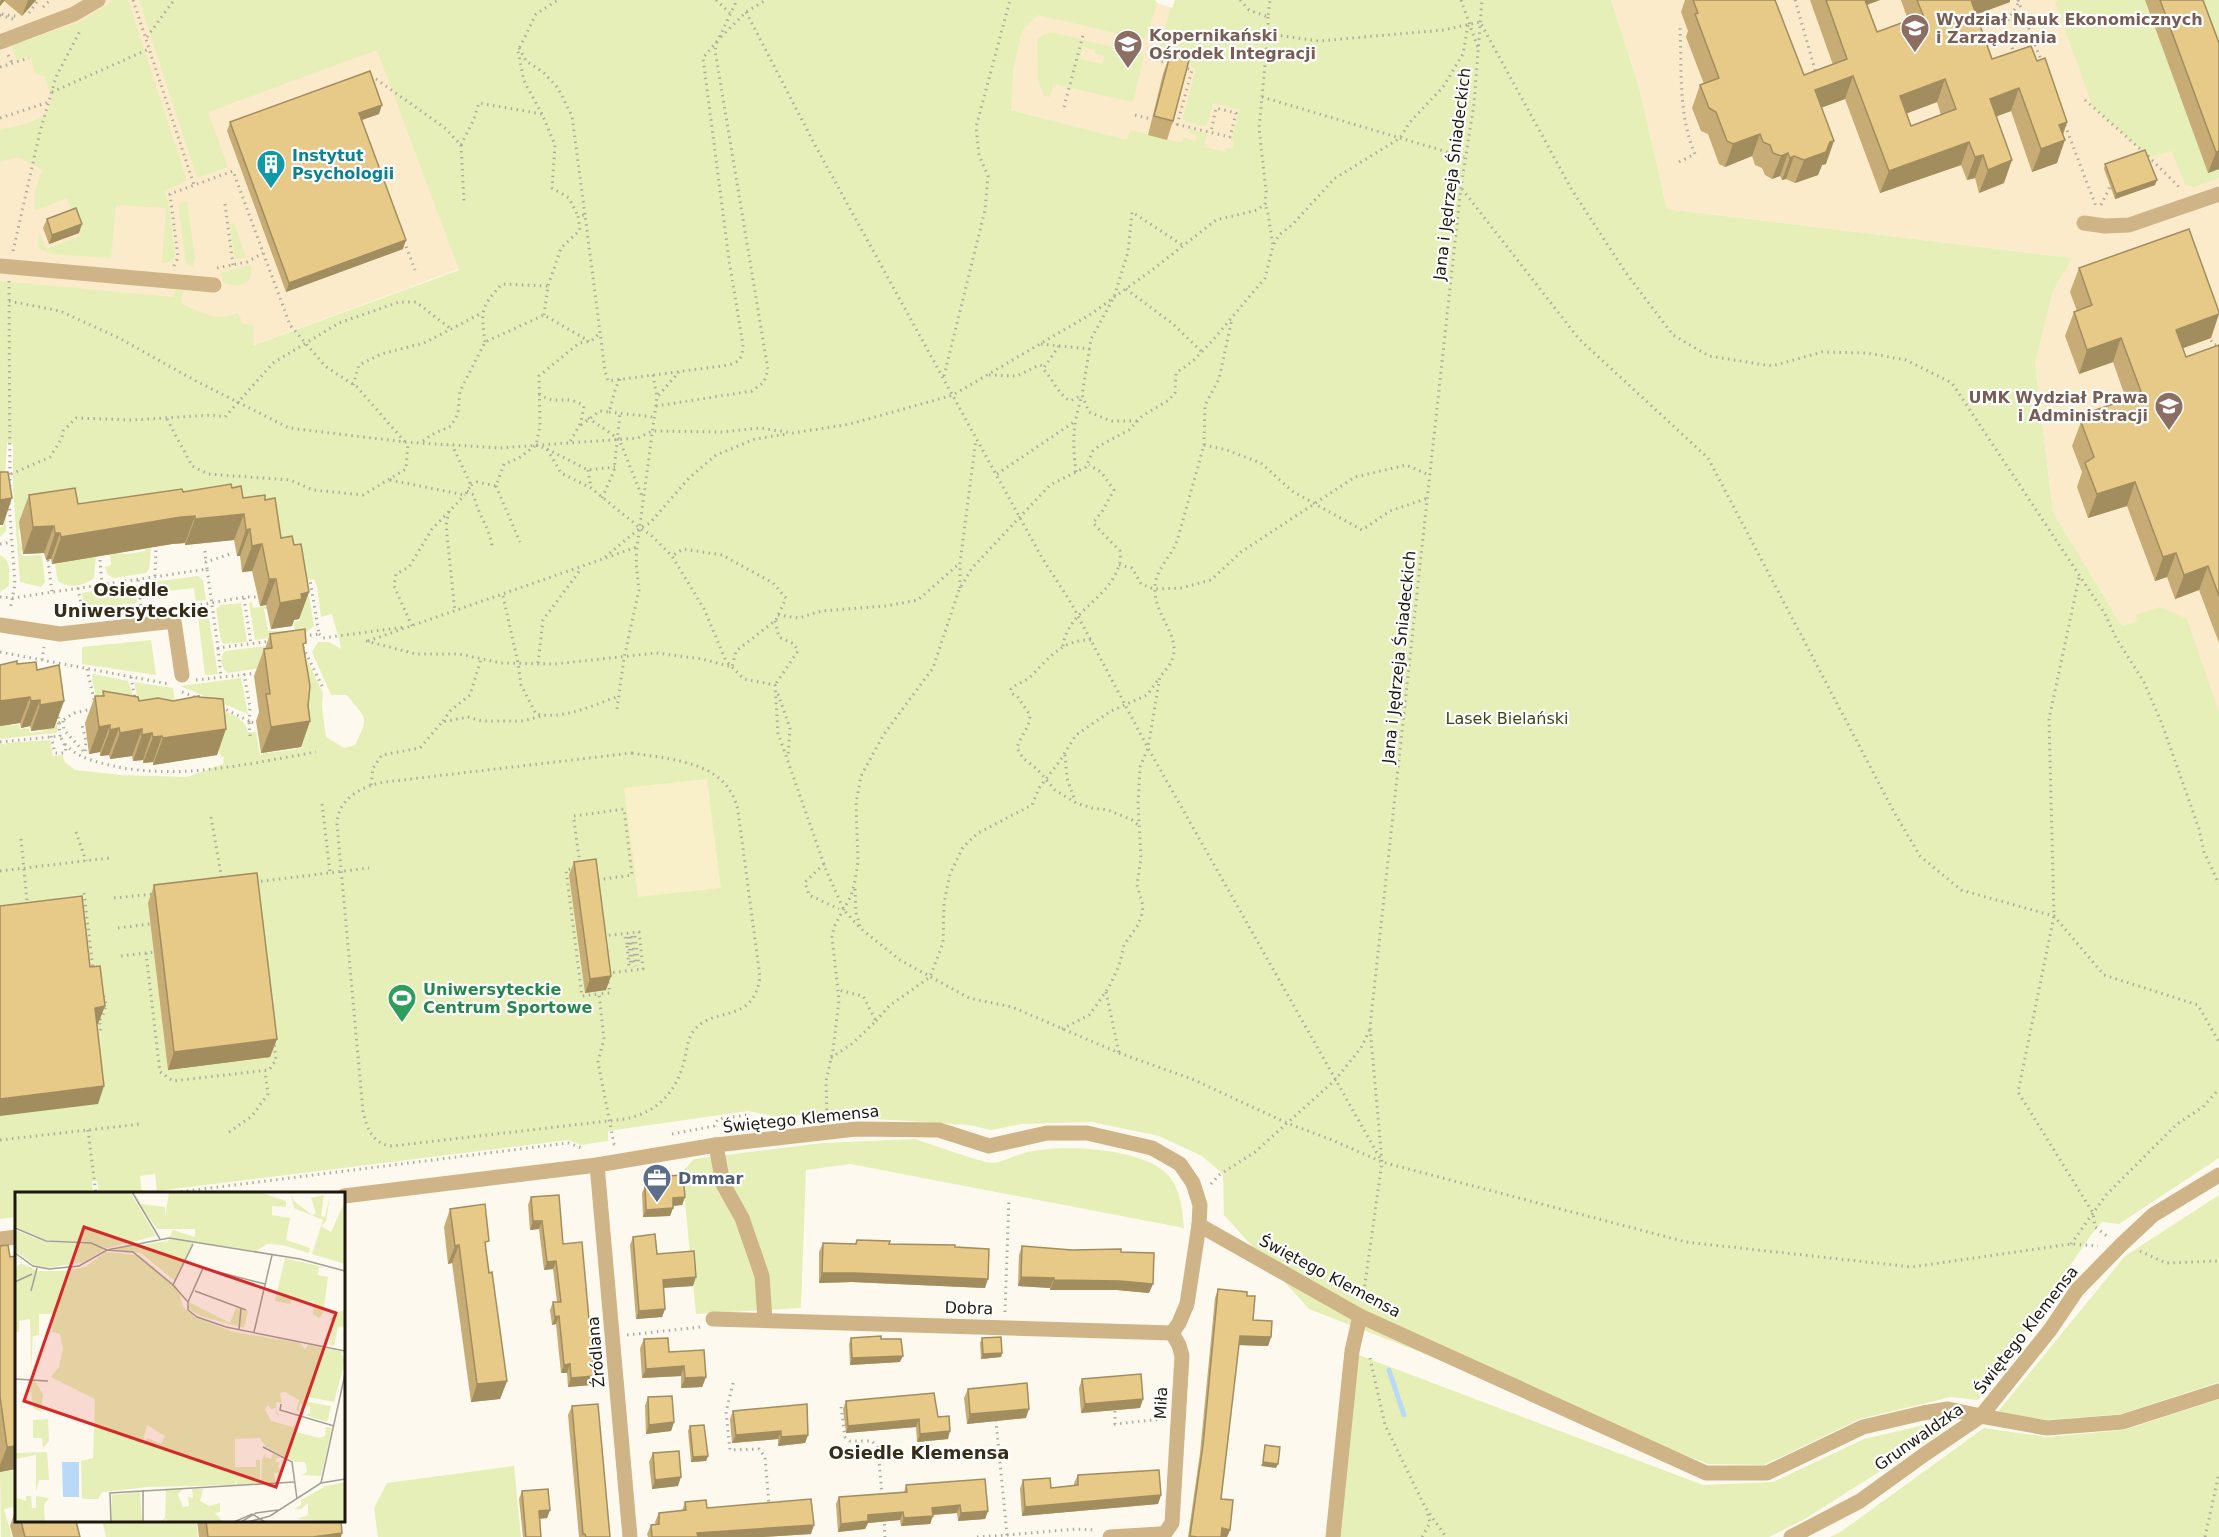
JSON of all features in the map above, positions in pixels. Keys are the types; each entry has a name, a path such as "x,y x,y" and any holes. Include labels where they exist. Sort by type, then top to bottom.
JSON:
{"street":[{"path":"0,42 74,14 98,0"},
{"path":"2084,223 2103,226 2129,225 2219,194"},
{"path":"6,271 214,285"},
{"path":"3,626 45,633 85,632 174,621 184,680"},
{"name":"Świętego Klemensa","path":"345,1196 597,1165 716,1145 856,1129 928,1129 949,1132 989,1146 1030,1136 1073,1132 1139,1144 1168,1156 1186,1170 1198,1196 1199,1225 1360,1316 1706,1473 1767,1473 1863,1427 1948,1409 1981,1416 2050,1330 2078,1290 2121,1245 2153,1215 2219,1175"},
{"path":"716,1145 723,1184 742,1218 762,1276 765,1320"},
{"name":"Źródlana","path":"597,1165 630,1537"},
{"path":"1172,1333 1187,1304 1199,1225"},
{"path":"0,1239 15,1237"},
{"path":"1334,1537 1352,1351 1360,1316"},
{"name":"Dobra","path":"711,1323 765,1320 1172,1333"},
{"name":"Miła","path":"1117,1537 1165,1533 1173,1518 1182,1356 1172,1333"},
{"name":"Grunwaldzka","path":"1791,1537 1860,1501 1981,1416 2047,1428 2122,1422 2219,1391"}],"path":[{"path":"0,14 26,18 38,0"},
{"path":"45,5 50,0"},
{"path":"134,0 194,185"},
{"path":"146,38 174,0"},
{"path":"544,315 548,286 561,248 580,230 578,216 569,198 552,188 555,145 542,114 524,81 519,48 536,14 558,0"},
{"path":"716,0 731,14"},
{"path":"656,406 752,391 764,382 768,370 715,50 737,0"},
{"path":"519,48 526,61 543,72 558,88 572,116 604,371 608,381 729,365 739,361 742,357 742,345 703,58 746,12 766,0"},
{"path":"943,377 986,210 988,176 979,155 976,127 1010,0"},
{"path":"1240,0 1249,10 1268,17"},
{"path":"1270,0 1259,128 1266,192 1265,204 1273,246"},
{"path":"1461,0 1478,50"},
{"name":"Jana i Jędrzeja Śniadeckich","path":"1360,1316 1382,1162 1370,1028 1461,187 1474,104 1482,0"},
{"path":"1795,0 1817,78"},
{"path":"2015,59 2006,24 2019,1"},
{"path":"2019,1 2044,69"},
{"path":"746,12 815,145 1041,556 1078,616 1148,748 1382,1162"},
{"path":"1268,34 1319,41 1443,30 1480,22 1572,190 1626,273 1673,335 1710,356 1772,366 1822,352 1867,353 1906,360 1952,383 2080,576 2144,682 2188,796 2204,852 2219,884"},
{"path":"3,626 13,598 15,584 9,511 9,295 6,271 52,92 83,24"},
{"path":"837,922 851,896 855,881 858,861 856,802 861,776 884,734 933,668 960,590 972,568 1050,485 1086,467 1093,451 1130,430 1137,421 1169,400 1176,389 1176,373 1201,351 1232,318 1265,278 1273,246 1279,236 1334,179 1400,138 1410,122 1443,87 1463,54 1468,25"},
{"path":"1679,162 1695,154 1684,117 1680,28"},
{"path":"1064,107 1083,35"},
{"path":"52,92 149,49"},
{"path":"9,57 12,63"},
{"path":"0,68 29,58"},
{"path":"1149,58 1171,64"},
{"path":"1177,125 1192,70 1181,67"},
{"path":"376,79 445,128 461,145"},
{"path":"1262,97 1465,157"},
{"path":"2085,100 2149,157 2186,194"},
{"path":"0,118 49,102"},
{"path":"464,202 461,145 479,103 542,114"},
{"path":"1167,122 1230,137 1236,113 1216,108 1211,132"},
{"path":"1134,115 1156,120"},
{"path":"2065,125 2103,226"},
{"path":"167,419 192,466 208,474 290,480 313,490 363,495 406,469 407,442 353,385 326,366 290,325 233,171 170,194 178,257 172,268 181,268"},
{"path":"2101,205 2114,179"},
{"path":"1461,187 1579,339 1708,458 1888,802 1920,856 1961,890 2054,916 2104,975 2198,1005 2219,1042"},
{"path":"225,204 233,265"},
{"path":"602,560 640,528 650,523 689,478 716,455 755,439 850,424 953,395 1091,314 1216,220 1257,210 1265,204"},
{"path":"1076,471 1073,452 1074,422 1082,395 1091,339 1114,297 1128,252 1132,212 1184,246"},
{"path":"578,216 585,215"},
{"path":"403,237 415,270"},
{"path":"212,268 247,262 263,253"},
{"path":"421,443 430,435 451,426 458,414 460,391 485,342 482,313 490,296 502,284 548,286"},
{"path":"5,289 9,295"},
{"path":"1125,289 1173,324 1201,351"},
{"path":"9,301 60,311 119,338 289,428 407,442 500,448 638,438 652,431 722,432 760,428 792,433"},
{"path":"10,474 50,457 62,438 63,432 75,418 133,420 212,415 225,417 273,363 339,323 399,302 416,303 451,329"},
{"path":"353,385 359,365 381,354 424,343 482,313"},
{"path":"544,315 589,341"},
{"path":"485,342 544,315"},
{"path":"830,1060 853,1043 889,1006 930,977 943,942 944,903 948,881 963,847 978,833 1032,805 1044,779 1076,735 1126,703 1147,695 1167,670 1172,659 1174,640 1161,612 1154,589 1161,567 1173,551 1177,541 1204,445 1205,405 1219,379 1232,318"},
{"path":"520,542 496,486 504,465 519,458 536,445 540,426 539,376 579,343 589,341 600,333"},
{"path":"2205,334 2215,345 2219,344"},
{"path":"1039,344 1090,349"},
{"path":"1059,346 1042,369 1053,379 1060,395 1070,400 1082,395"},
{"path":"987,374 1017,376 1039,365 1044,366"},
{"path":"657,397 679,372"},
{"path":"617,709 624,658 639,590 637,547 657,397 653,375"},
{"path":"609,412 620,379"},
{"path":"539,394 549,401 573,399 584,406 578,427 569,443"},
{"path":"1082,395 1089,412 1111,421 1137,421"},
{"path":"578,427 600,411 654,417"},
{"path":"602,498 615,467 620,413"},
{"path":"588,418 619,439 643,501"},
{"path":"997,474 1074,422"},
{"path":"960,590 960,563 976,438"},
{"path":"452,444 471,485"},
{"path":"536,445 588,470 615,467"},
{"path":"1204,445 1227,450 1261,463 1292,491 1362,530 1390,511 1428,498"},
{"path":"547,449 561,473 591,488 651,535 672,556 704,609 726,661 744,679 775,685"},
{"path":"1063,646 1066,632 1078,616 1100,595 1119,565 1120,551 1093,523 1114,490 1101,472 1088,464"},
{"path":"1119,565 1132,568 1141,584 1154,589 1181,588 1211,580 1241,552 1355,477 1406,465 1430,475"},
{"path":"588,470 591,488"},
{"path":"390,480 465,495"},
{"path":"412,626 394,586 396,574 409,567 432,529 465,495 471,485 477,482 496,486"},
{"path":"467,491 474,495 477,511 490,533 492,546"},
{"path":"450,510 446,525 454,612"},
{"path":"0,544 12,542"},
{"path":"155,576 156,546"},
{"path":"637,547 502,596 366,641 416,654 459,654 501,663 538,664 624,658 656,653 702,659 732,667"},
{"path":"672,556 683,549 722,555 773,583 786,598 775,621 736,651 732,667"},
{"path":"205,551 221,677"},
{"path":"206,562 231,554"},
{"path":"48,560 52,592"},
{"path":"100,560 102,585"},
{"path":"778,615 799,618 821,610 886,606 918,600 960,563"},
{"path":"538,664 543,620 583,567"},
{"path":"0,597 13,598 207,569"},
{"path":"2080,576 2049,719 2054,916 2018,1092 2093,1212 2095,1227 2121,1245 2130,1246 2166,1263 2219,1261"},
{"path":"138,580 143,625"},
{"path":"302,585 310,582 319,634 323,638 412,626"},
{"path":"78,588 85,632"},
{"path":"502,596 518,663 521,686 536,714 544,716"},
{"path":"244,597 251,644"},
{"path":"174,621 184,606 258,597"},
{"path":"775,621 779,637 794,644 798,651 775,685 778,733 836,893 844,910 861,929 900,960 969,998 1012,1008 1119,1053 1192,1079 1287,1123 1382,1162 1686,1242 1912,1267 2071,1244 2106,1195 2170,1131 2203,1107 2219,1089"},
{"path":"298,637 319,634"},
{"path":"218,648 275,640"},
{"path":"1091,640 1082,640 1063,646 1050,655 1027,679 1011,689 1011,693 1017,696 1030,715 1027,728 1019,739 1017,748 1019,753 1055,790 1076,803 1108,810 1132,820 1139,827"},
{"path":"303,647 324,690"},
{"path":"0,652 171,684 184,680 260,672"},
{"path":"371,785 373,768 382,755 420,748 450,711 470,694 481,659"},
{"path":"54,671 55,662"},
{"path":"58,723 83,709 96,708 87,669"},
{"path":"244,674 250,707 250,736"},
{"path":"1062,1029 1089,1015 1106,992 1119,966 1124,945 1138,925 1142,914 1143,906 1137,885 1141,858 1138,804 1140,767 1148,748 1160,676"},
{"path":"131,677 136,704"},
{"path":"245,680 254,678"},
{"path":"775,685 780,705 790,728 788,759"},
{"path":"179,701 177,690 199,699"},
{"path":"442,722 468,717 482,721 523,721 579,711 619,696"},
{"path":"211,708 221,707 257,724"},
{"path":"57,712 60,735 72,752 90,760 143,772 206,770 316,752"},
{"path":"63,720 64,730 85,753 86,741 82,725"},
{"path":"0,741 60,735"},
{"path":"51,736 55,753 67,752 65,744"},
{"path":"627,753 698,766 716,776 728,788 733,794 738,811 760,977 758,985 752,998 741,1009 707,1020 696,1028 689,1039 680,1077 664,1101 639,1116 392,1146 376,1141 369,1132 363,1111 341,871 338,814 344,801 371,785 627,753"},
{"path":"1065,753 1067,778 1076,803"},
{"path":"322,804 330,872"},
{"path":"580,868 574,818 624,809 632,875 596,880 595,873"},
{"path":"211,817 223,887"},
{"path":"76,832 86,861"},
{"path":"21,839 27,901"},
{"path":"0,871 109,858"},
{"path":"824,864 805,882 809,895 839,909"},
{"path":"587,867 566,870 582,996 610,993 606,964"},
{"path":"256,892 255,882 369,868"},
{"path":"855,881 856,913 861,929"},
{"path":"84,893 94,976"},
{"path":"114,898 159,893"},
{"path":"827,1131 826,1081 837,1021 838,990 832,937 839,909 836,893"},
{"path":"118,928 150,924"},
{"path":"604,945 603,936 639,932 632,943 634,960 643,969 607,973"},
{"path":"630,936 632,943 634,960 634,967 630,936"},
{"path":"121,956 154,952"},
{"path":"146,953 160,1072 173,1081 269,1070 276,1060 274,1038"},
{"path":"96,988 103,994 106,1003 106,1009 99,1020"},
{"path":"838,990 863,996 876,1021"},
{"path":"1106,992 1119,1053"},
{"path":"599,994 604,1039 598,1062 614,1144 625,1142"},
{"path":"98,1010 101,1033"},
{"path":"1206,1192 1219,1175 1255,1152 1335,1080 1361,1048 1370,1028"},
{"path":"229,1132 252,1116 268,1094 265,1070"},
{"path":"669,1134 714,1126 718,1119 747,1115 752,1141"},
{"path":"0,1140 141,1124"},
{"path":"88,1130 96,1192"},
{"path":"179,1192 568,1143 580,1149 591,1147"},
{"path":"1004,1317 1009,1198"},
{"path":"613,1336 711,1323"},
{"path":"1368,1349 1385,1425 1425,1507 1430,1523 1422,1537"},
{"path":"732,1383 726,1412 730,1450 759,1449 765,1457 769,1514"},
{"path":"855,1406 841,1406 843,1435 850,1441 872,1441 876,1444 883,1503"},
{"path":"1114,1411 1115,1424 1164,1419 1165,1408 1179,1407"},
{"path":"996,1421 1007,1535"},
{"path":"2205,1537 2219,1473"},
{"path":"1425,1507 1446,1537"},
{"path":"884,1515 885,1537"},
{"path":"977,1537 1076,1529 1098,1530 1117,1537"}],"shaded area":[{"path":"0,0 464,0 551,235 253,345 20,283 0,281"},
{"name":"Kopernikański Ośrodek Integracji","path":"1016,0 1155,0 1155,2 1172,8 1175,0 1257,22 1248,172 988,104"},
{"path":"1611,0 2219,0 2219,843 2137,621 2122,626 2053,512 2035,364 2053,291 2071,258 1667,209 1639,87"}],"green space":[{"path":"114,0 128,0 187,181 164,191 168,201 175,254 172,262 162,263 166,208 116,205 111,258 50,254 38,248 39,232 46,249 81,236 67,198 35,211 34,200 43,170 18,157 0,162 0,130 40,118 50,107 51,99 44,76 36,75 30,56 17,60 11,46 81,21"},
{"name":"Lasek Bielański","path":"139,0 1155,0 1157,3 1147,36 1141,39 1038,15 1022,31 1013,70 1011,110 1127,140 1130,130 1182,143 1184,137 1195,141 1197,135 1189,133 1190,129 1207,134 1204,147 1226,152 1227,148 1233,149 1234,141 1231,140 1239,110 1213,103 1206,127 1185,121 1183,118 1196,68 1156,57 1175,0 1611,0 1639,87 1667,209 2072,258 2053,291 2035,364 2053,512 2122,626 2137,621 2135,615 2160,607 2187,619 2219,712 2219,1158 2119,1224 2102,1222 1978,1400 1951,1397 1860,1419 1764,1465 1708,1464 1309,1309 1224,1215 1223,1174 1202,1156 1159,1136 1092,1122 1022,1124 991,1130 969,1125 815,1115 773,1116 748,1111 608,1131 608,1141 581,1145 568,1140 157,1191 155,1174 140,1176 142,1192 99,1192 97,1181 92,1181 93,1192 15,1192 15,1217 0,1219 0,744 6,746 6,743 50,740 53,756 62,755 65,762 75,770 121,775 187,777 223,764 224,758 219,754 217,737 220,709 241,720 248,732 256,732 260,755 263,755 263,750 266,748 268,753 303,748 302,745 297,745 261,668 228,673 221,660 225,651 298,642 323,693 322,707 326,737 344,748 355,745 363,728 364,718 347,695 331,695 312,652 318,642 329,642 341,649 332,614 321,617 314,579 296,583 266,523 28,527 18,530 24,550 21,551 22,556 42,555 45,582 41,587 20,582 13,490 13,443 7,443 4,496 6,531 0,537 0,527 4,526 0,496 0,281 173,297 175,290 183,291 181,303 202,313 222,317 238,313 243,324 253,325 254,345 459,270 377,50 208,112 228,167 197,178"},
{"path":"2059,0 2145,0 2208,173 2219,169 2219,178 2194,187 2185,185 2172,151 2149,157 2093,107 2055,2"},
{"path":"2189,0 2219,0 2219,77"},
{"path":"1052,32 1144,55 1133,102 1053,84 1050,97 1044,96 1038,81 1037,40 1044,34","holes":["1083,47 1095,50 1094,53 1105,56 1102,64 1079,59"]},
{"path":"187,201 195,259 192,268 186,263 178,204"},
{"path":"234,223 246,257 235,259 229,224"},
{"path":"250,265 250,277 244,284 234,285 223,281 221,273"},
{"path":"151,548 149,569 146,573 114,578 108,575 105,567 111,565 110,553 128,554"},
{"path":"71,549 73,560 96,556 94,578 81,585 71,586 58,581 55,565"},
{"path":"0,555 8,564 9,586 0,592"},
{"path":"198,576 203,580 206,600 196,601 194,588 161,592 161,595 146,597 144,583"},
{"path":"135,585 137,603 84,610 82,593"},
{"path":"306,588 314,626 306,633 255,640 249,603 252,602 253,608 268,606 269,608 264,609 268,631 295,631 294,622 300,620 297,589"},
{"path":"241,603 247,642 224,644 221,641 216,609 221,605"},
{"path":"207,607 218,674 205,675 197,608"},
{"path":"151,640 156,675 82,664 82,647"},
{"path":"93,674 128,681 134,698 97,701"},
{"path":"241,678 248,714 180,686"},
{"path":"134,682 173,688 176,709 141,714"},
{"path":"53,685 58,729 56,733 0,739 0,721 8,720 9,725 19,725 20,729 29,728 30,733 43,731"},
{"path":"915,1139 968,1157 994,1163 1025,1153 1061,1148 1100,1150 1139,1158 1166,1173 1175,1185 1180,1199 1184,1228 850,1164 806,1170 801,1308 696,1314 682,1172 694,1159 823,1143"},
{"path":"2219,1195 2219,1382 2121,1414 2047,1420 1996,1414 2125,1256"},
{"path":"1356,1354 1703,1485 1773,1482 1864,1439 1937,1422 1940,1433 1805,1519 1769,1537 1332,1537"},
{"path":"2219,1399 2219,1537 1830,1537 1842,1531 1984,1428 2047,1437 2124,1430"},
{"path":"514,1466 521,1537 378,1537 374,1508 387,1483"},
{"path":"15,1470 15,1506 4,1509 12,1537 1,1537 0,1472"},
{"path":"102,1522 196,1522 198,1537 106,1537"}],"sand":[{"path":"707,779 721,888 638,897 624,788"}],"building":[{"path":"1693,0 1775,0 1804,75 1847,59 1826,0 1865,0 1877,32 1923,15 1917,0 1971,0 1992,59 2031,46 2037,61 2045,58 2067,122 2059,125 2065,140 2041,149 2019,88 1990,99 2012,160 1988,170 1983,155 1975,157 1969,142 1889,171 1853,76 1815,90 1834,141 1830,142 1826,152 1804,160 1794,156 1790,158 1788,153 1781,156 1773,153 1770,145 1763,142 1760,134 1733,144 1727,141 1716,112 1709,108 1700,85 1719,78 1695,14 1698,13","holes":["1945,79 1956,109 1911,126 1900,96"]},
{"path":"2160,0 2203,0 2219,43 2219,151 2216,152"},
{"path":"1170,55 1189,60 1173,121 1154,116"},
{"name":"Instytut Psychologii","path":"370,71 382,105 359,113 406,240 289,283 230,122"},
{"path":"2145,150 2157,180 2116,194 2105,164"},
{"path":"76,208 82,224 52,235 47,219"},
{"path":"2189,229 2219,312 2219,314 2176,330 2186,357 2219,345 2219,596 2208,566 2184,575 2176,553 2163,557 2135,482 2097,494 2085,463 2094,457 2081,422 2093,411 2142,394 2121,338 2087,350 2074,312 2092,305 2079,268"},
{"path":"0,472 8,472 12,498 0,500"},
{"path":"231,484 232,488 241,486 243,498 265,495 265,500 275,498 281,538 292,536 294,545 301,544 309,592 301,594 302,599 280,603 276,579 269,579 262,544 252,546 250,529 246,530 244,514 195,519 195,516 181,517 61,537 60,533 55,533 54,526 33,527 29,495 75,488 78,504"},
{"path":"305,629 306,643 303,644 310,686 308,706 310,721 271,727 266,694 270,694 264,649 272,648 270,634"},
{"path":"17,661 17,664 36,662 37,670 59,665 64,701 40,705 40,700 31,701 30,697 0,701 0,665"},
{"path":"103,691 138,697 139,701 158,698 173,701 199,696 223,699 226,729 163,738 162,736 153,737 152,733 142,735 142,729 120,733 119,728 110,730 110,725 99,727 95,696 104,696"},
{"path":"596,859 611,976 590,979 574,862"},
{"path":"257,873 277,1039 174,1052 154,885"},
{"path":"82,896 90,967 100,966 105,1006 95,1008 104,1086 0,1099 0,906"},
{"path":"683,1175 685,1197 673,1198 673,1208 646,1210 645,1186 667,1184 667,1176"},
{"path":"559,1195 563,1244 582,1242 594,1376 571,1378 570,1364 564,1365 559,1316 555,1317 553,1302 561,1302 556,1261 547,1262 542,1221 533,1221 531,1197"},
{"path":"485,1204 489,1241 485,1242 489,1273 492,1272 507,1381 477,1384 459,1245 455,1246 450,1209"},
{"path":"655,1234 657,1254 694,1251 696,1277 663,1280 665,1309 639,1311 633,1237"},
{"path":"857,1240 890,1241 889,1244 955,1245 955,1247 989,1249 988,1279 822,1273 823,1243 856,1244"},
{"path":"8,1245 10,1257 15,1256 15,1446 7,1447 0,1396 0,1246"},
{"path":"1022,1246 1072,1250 1121,1249 1121,1252 1154,1253 1153,1284 1021,1277"},
{"path":"1218,1289 1247,1292 1247,1296 1255,1296 1253,1320 1272,1321 1271,1337 1240,1336 1221,1499 1233,1500 1230,1530 1222,1528 1221,1537 1197,1537 1190,1536 1203,1445"},
{"path":"881,1336 881,1339 901,1339 903,1356 852,1358 851,1338"},
{"path":"1001,1337 1002,1353 983,1354 982,1338"},
{"path":"668,1338 669,1352 704,1350 706,1377 685,1378 684,1366 646,1369 644,1339"},
{"path":"1141,1374 1143,1399 1085,1404 1082,1379"},
{"path":"1027,1383 1029,1409 970,1414 968,1389"},
{"path":"934,1393 938,1417 949,1416 950,1431 920,1434 919,1419 848,1426 846,1401"},
{"path":"672,1396 674,1422 649,1425 648,1397"},
{"path":"598,1404 610,1537 586,1537 583,1534 572,1406"},
{"path":"807,1404 808,1435 781,1437 781,1431 736,1435 733,1411"},
{"path":"704,1425 708,1456 693,1457 690,1426"},
{"path":"1265,1445 1280,1447 1278,1464 1263,1462"},
{"path":"679,1451 681,1477 655,1480 653,1453"},
{"path":"1159,1470 1161,1495 1025,1507 1023,1480 1050,1478 1051,1488 1078,1485 1078,1475"},
{"path":"985,1479 988,1511 961,1513 960,1505 932,1508 933,1516 904,1518 903,1512 868,1515 868,1521 841,1524 839,1497 907,1492 906,1485"},
{"path":"548,1489 550,1510 539,1511 541,1537 526,1537 522,1491"},
{"path":"811,1499 814,1525 697,1533 698,1537 652,1537 651,1525 659,1524 659,1513 686,1510 685,1502 706,1500 707,1508"},
{"path":"21,1522 76,1522 80,1537 25,1537"},
{"path":"206,1522 341,1522 342,1533 313,1537 208,1537"}],"waterway":[{"path":"1389,1370 1404,1415"}],"place":[{"name":"Wydział Nauk Ekonomicznych i Zarządzania","path":"1915,54"},
{"name":"Kopernikański Ośrodek Integracji","path":"1128,70"},
{"name":"Instytut Psychologii","path":"271,190"},
{"name":"UMK Wydział Prawa i Administracji","path":"2169,432"},
{"name":"Uniwersyteckie Centrum Sportowe","path":"402,1024"},
{"name":"Dmmar","path":"657,1204"}],"district":[{"name":"Osiedle Uniwersyteckie","path":"131,599"},
{"name":"Osiedle Klemensa","path":"919,1452"}]}
